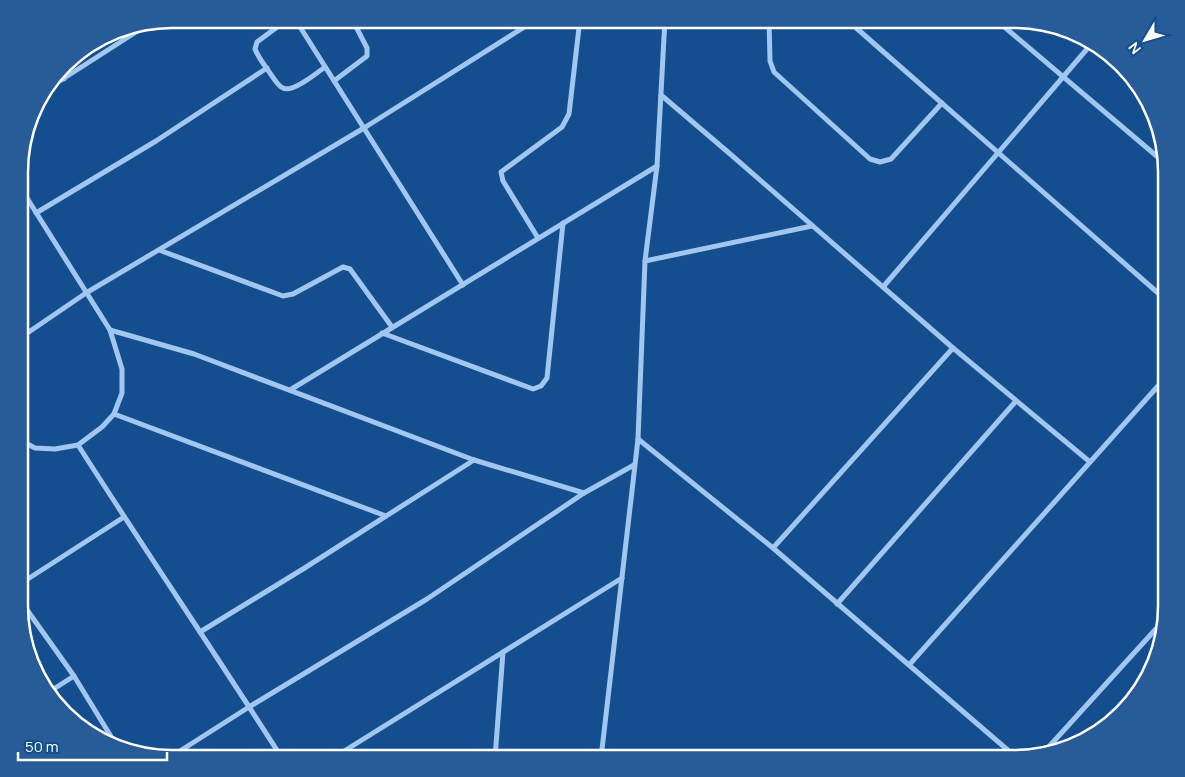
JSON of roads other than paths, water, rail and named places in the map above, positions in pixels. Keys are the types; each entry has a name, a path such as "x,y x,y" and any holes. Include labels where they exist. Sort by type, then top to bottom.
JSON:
{"street":[{"path":"277,27 257,42 255,49 280,86 289,89 325,67"},
{"path":"300,27 463,285"},
{"path":"334,81 367,56 367,48 358,27"},
{"path":"27,333 86,294 364,128 524,27"},
{"path":"538,238 502,181 501,172 562,127 568,114 579,27"},
{"path":"602,749 638,439 645,261 657,166 665,27"},
{"path":"769,27 770,61 774,72 870,158 880,162 891,159 942,103"},
{"path":"855,27 1157,292"},
{"path":"1004,27 1156,156"},
{"path":"60,82 136,32"},
{"path":"883,286 1088,49"},
{"path":"36,214 156,141 267,68"},
{"path":"661,96 953,348 1090,462"},
{"path":"290,390 657,166"},
{"path":"27,199 110,330 122,369 122,393 114,414 78,445 35,448 27,444"},
{"path":"382,333 533,390 541,386 546,378 563,223"},
{"path":"645,261 812,226"},
{"path":"159,250 283,296 293,294 343,266 350,269 392,326"},
{"path":"110,330 194,354 474,460 584,493"},
{"path":"773,548 953,348"},
{"path":"909,665 1157,387"},
{"path":"838,604 1016,401"},
{"path":"114,414 386,516"},
{"path":"638,439 773,548 1007,749"},
{"path":"78,445 277,750"},
{"path":"200,632 474,460"},
{"path":"182,750 427,599 584,493 634,465"},
{"path":"27,579 124,517"},
{"path":"346,750 622,578"},
{"path":"28,611 74,676 111,736"},
{"path":"1051,744 1155,629"},
{"path":"496,750 503,652"},
{"path":"54,689 74,676"}]}
